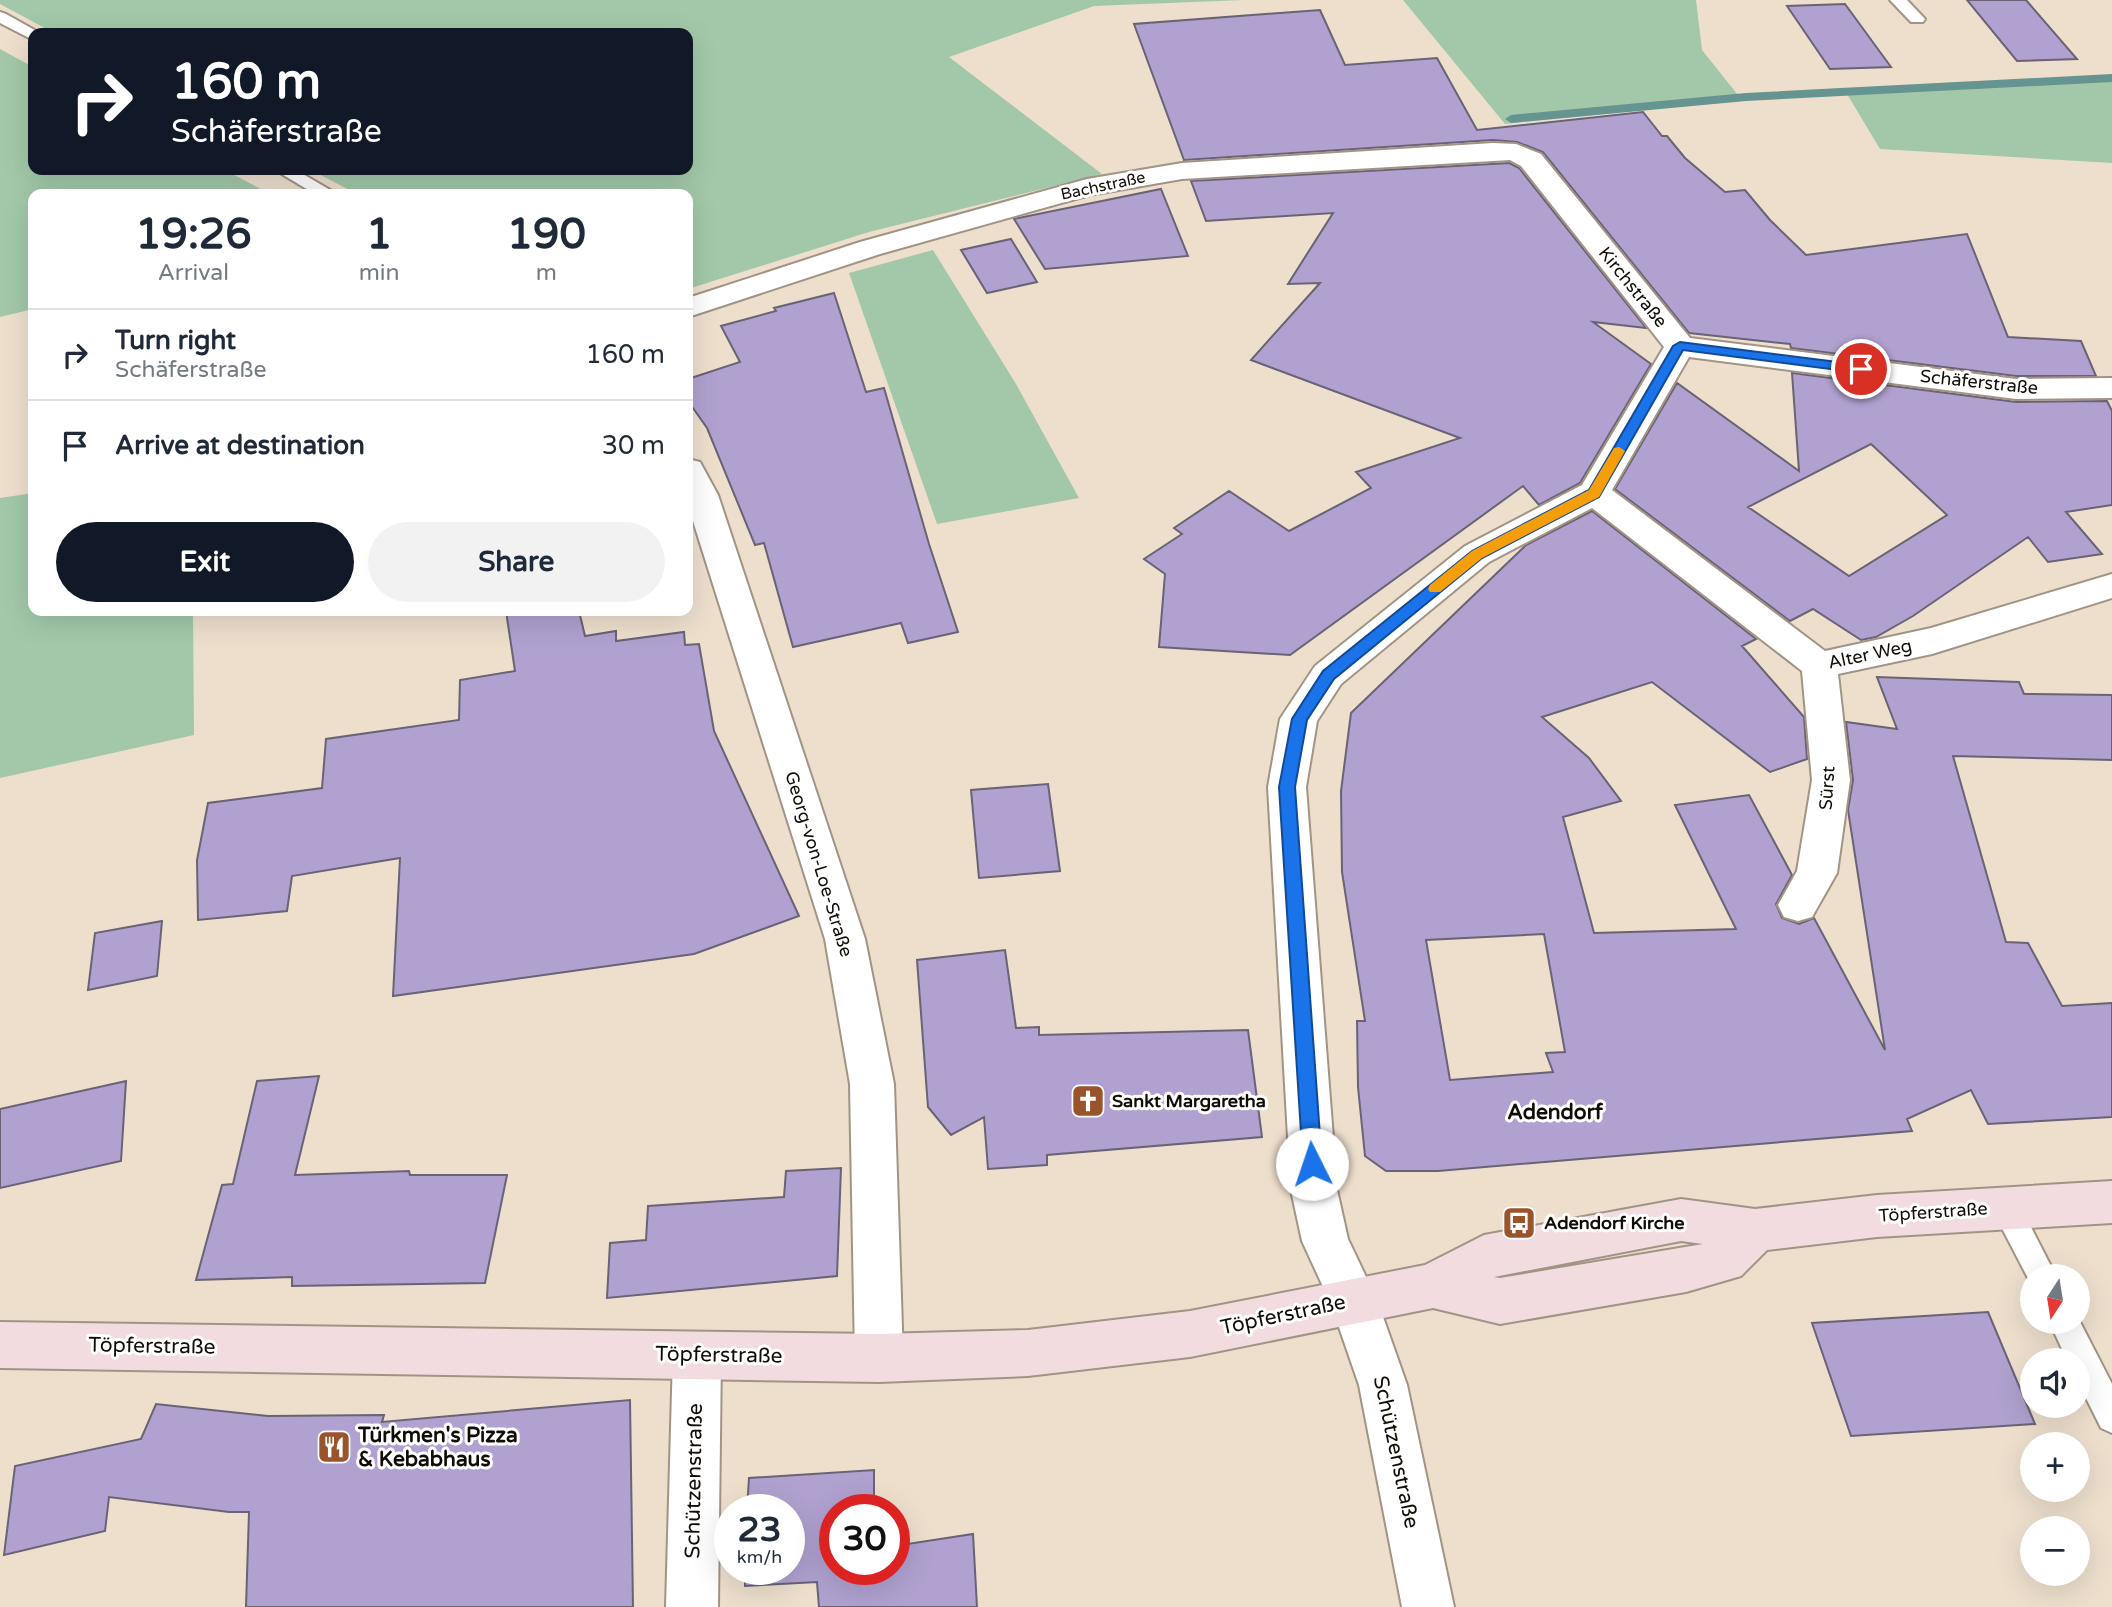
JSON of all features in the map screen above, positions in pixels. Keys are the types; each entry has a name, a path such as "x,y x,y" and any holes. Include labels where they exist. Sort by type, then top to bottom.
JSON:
{"main road":[{"name":"Töpferstraße","path":"0,1345 879,1358 1028,1353 1190,1334 1433,1286 1500,1301 1686,1270 1725,1261 1755,1230 1878,1216 2112,1202"}],"street":[{"name":"Bachstraße","path":"693,306 870,248 1087,187 1182,170 1493,151 1516,152 1531,160"},
{"name":"Kirchstraße","path":"1531,160 1680,346"},
{"name":"Schäferstraße","path":"1680,346 2016,389 2112,388"},
{"path":"1353,1300 1325,1241 1314,1190 1287,787 1299,719 1328,675 1477,554 1594,494 1680,346"},
{"name":"Georg-von-Loe-Straße","path":"693,480 701,495 845,939 872,1084 879,1358"},
{"name":"Alter Weg","path":"1594,494 1819,665 1932,641 2112,586"},
{"name":"Sürst","path":"1798,905 1817,873 1831,780 1819,665"},
{"name":"Schützenstraße","path":"1353,1300 1383,1385 1429,1607"},
{"name":"Schützenstraße","path":"692,1607 697,1355"}],"lane":[{"path":"1898,0 1917,19"},
{"path":"0,17 28,32"},
{"path":"293,175 319,189"},
{"path":"2006,1207 2034,1264"},
{"path":"2070,1334 2112,1417"}],"green space":[{"path":"0,0 1243,0 1094,6 949,57 1102,174 869,232 693,287 693,189 347,189 321,175 693,175 693,28 45,28 0,4"},
{"path":"1403,0 1696,0 1702,50 1742,100 1505,124"},
{"path":"0,49 28,64 28,175 234,175 261,189 28,189 28,310 0,317"},
{"path":"2112,79 2112,163 1880,149 1847,94"},
{"path":"933,250 1016,384 1079,498 937,524 849,273"},
{"path":"28,494 28,616 193,616 194,735 0,778 0,498"}],"building":[{"path":"1967,0 2026,0 2077,59 2017,61"},
{"path":"1845,4 1891,67 1830,69 1787,6"},
{"path":"1320,10 1345,65 1437,58 1477,130 1643,112 1662,136 1667,136 1685,158 1725,192 1745,190 1770,220 1806,255 1967,234 2008,337 2081,341 2096,376 2016,376 1791,348 1790,344 1689,333 1543,152 1517,142 1493,140 1184,160 1134,24"},
{"path":"1509,163 1519,168 1646,328 1593,322 1651,364 1580,483 1539,505 1523,486 1290,655 1159,647 1165,574 1144,559 1182,534 1174,528 1229,491 1289,531 1371,488 1356,472 1460,438 1251,360 1320,283 1288,284 1333,213 1206,221 1191,181"},
{"path":"1161,189 1188,256 1045,269 1014,219"},
{"path":"1011,239 1037,282 987,293 961,250"},
{"path":"834,293 866,392 884,388 929,544 958,632 908,643 901,623 793,647 764,543 755,545 707,428 693,408 693,377 740,362 721,326 776,311 774,308"},
{"path":"1792,373 2016,402 2107,401 2112,411 2112,505 2066,512 2102,554 2048,562 2028,537 1913,616 1876,637 1861,640 1813,609 1790,621 1615,489 1677,383 1799,471","holes":["1871,444 1947,515 1849,576 1748,507"]},
{"path":"1592,511 1756,639 1742,646 1804,717 1807,759 1770,772 1652,682 1542,717 1589,758 1621,801 1563,817 1594,933 1736,929 1675,805 1749,795 1792,875 1776,904 1782,918 1799,924 1814,918 1885,1050 1848,810 1853,780 1846,722 1897,729 1877,677 2019,682 2024,694 2112,695 2112,760 1953,756 2006,942 2028,943 2062,1006 2112,1003 2112,1117 1988,1124 1971,1090 1907,1119 1912,1131 1438,1171 1386,1171 1365,1156 1358,1087 1357,1021 1365,1021 1342,872 1341,791 1351,713 1526,545","holes":["1544,934 1565,1052 1546,1053 1553,1072 1450,1080 1426,940"]},
{"path":"507,616 580,616 585,636 616,631 616,641 684,632 685,645 699,644 714,731 799,916 694,954 393,996 400,858 292,876 287,911 198,920 197,860 208,803 322,788 326,739 459,720 460,680 515,671"},
{"path":"1048,784 1060,871 979,878 971,790"},
{"path":"162,921 157,976 88,990 95,933"},
{"name":"Sankt Margaretha","path":"1005,950 1016,1028 1039,1027 1039,1035 1248,1030 1262,1137 1047,1155 1047,1165 988,1169 984,1117 951,1135 928,1107 917,960"},
{"path":"319,1076 295,1175 409,1171 410,1175 507,1175 485,1283 292,1286 292,1277 196,1280 222,1185 233,1184 257,1081"},
{"path":"126,1081 121,1161 0,1188 0,1109"},
{"path":"841,1168 837,1276 607,1298 610,1243 646,1240 648,1206 784,1197 786,1171"},
{"path":"1988,1312 2020,1388 2020,1418 2032,1418 2035,1424 1851,1436 1812,1323"},
{"path":"630,1400 633,1607 246,1607 249,1512 229,1512 109,1497 105,1531 4,1555 15,1466 141,1439 156,1404 268,1416 384,1415 382,1422"},
{"path":"874,1470 874,1494 819,1494 819,1585 910,1585 910,1544 973,1534 977,1607 819,1607 817,1582 805,1583 805,1494 748,1494 749,1478"}],"waterway":[{"path":"1511,119 1746,97 2112,78"}],"slow traffic":[{"path":"1435,589 1477,554 1594,494 1619,451"}],"place":[{"name":"Sankt Margaretha","path":"1088,1101"},
{"name":"Adendorf Kirche","path":"1519,1223"},
{"name":"Türkmen's Pizza & Kebabhaus","path":"334,1447"}],"district":[{"name":"Adendorf","path":"1555,1112"}],"route":[{"path":"1312,1164 1287,787 1299,719 1328,675 1477,554 1594,494 1680,346 1861,369"}]}
